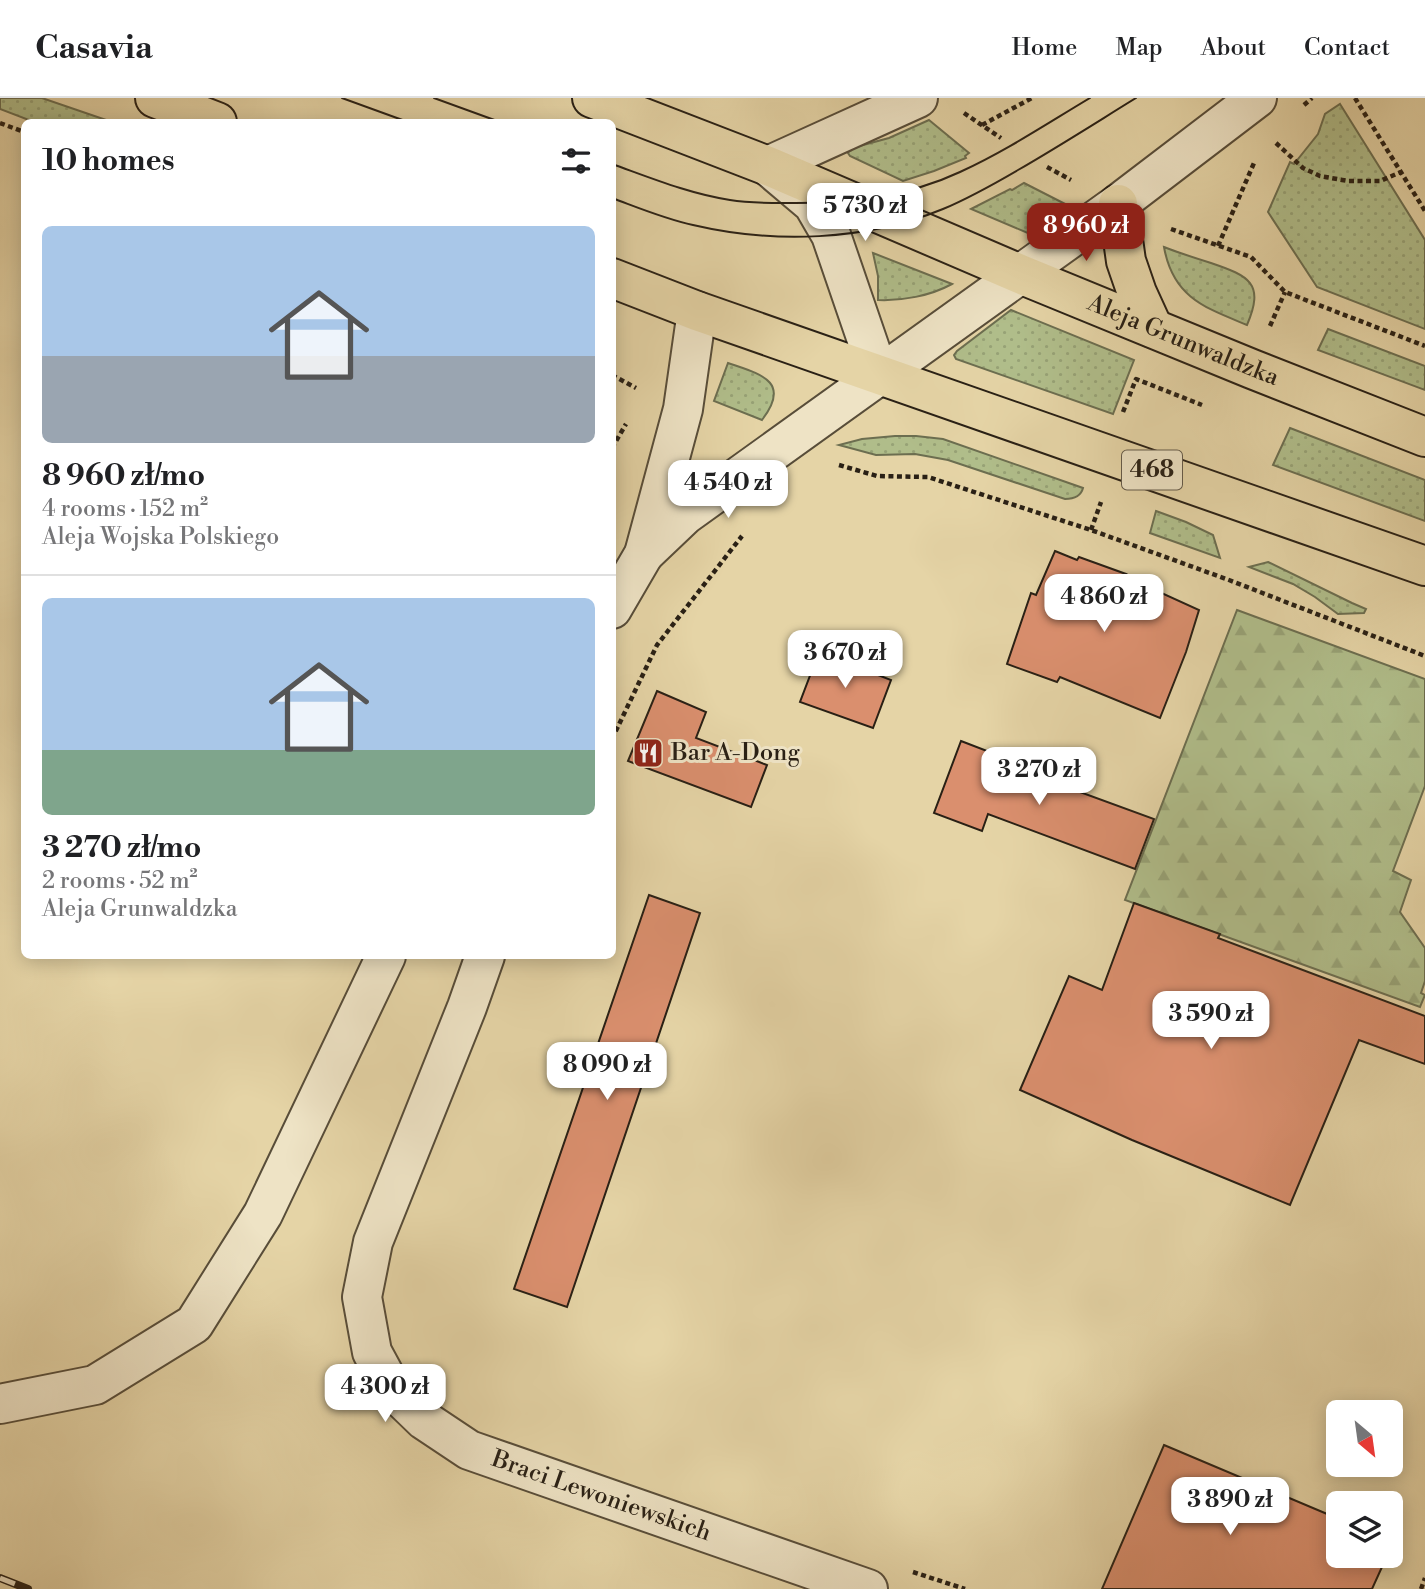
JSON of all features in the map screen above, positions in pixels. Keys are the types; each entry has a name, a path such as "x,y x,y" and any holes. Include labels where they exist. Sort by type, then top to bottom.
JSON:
{"main road":[{"path":"155,98 209,119"},
{"name":"Aleja Grunwaldzka","path":"593,98 768,166 1020,274 1425,437"},
{"path":"1118,204 1126,261 1153,328"},
{"name":"468","path":"616,280 697,311 1425,566"}],"street":[{"path":"879,375 831,235 813,204 768,166 918,98"},
{"path":"644,554 685,515 1118,204 1257,98"},
{"path":"616,602 644,554 683,409 697,311"},
{"path":"0,1404 95,1385 194,1324 263,1214 385,959"},
{"name":"Braci Lewoniewskich","path":"484,959 373,1241 362,1297 372,1352 393,1389 424,1420 470,1450 868,1589"}],"path":[{"path":"982,125 1032,98"},
{"path":"1303,105 1312,98"},
{"path":"1355,98 1425,211"},
{"path":"955,108 1001,138"},
{"path":"0,123 21,131"},
{"path":"1267,135 1303,168 1320,176 1348,181 1380,181 1401,172"},
{"path":"1217,246 1256,159"},
{"path":"1163,227 1251,257 1285,292 1425,346"},
{"path":"1266,336 1285,292"},
{"path":"616,377 644,393"},
{"path":"1121,418 1136,379 1208,407"},
{"path":"829,462 877,476 928,477 1091,530 1230,580 1425,656"},
{"path":"1091,530 1104,494"},
{"path":"616,731 657,645 748,529"},
{"path":"913,1572 965,1589"},
{"path":"1421,1589 1425,1578"}],"green space":[{"path":"0,98 42,98 103,119 26,119 0,109"},
{"path":"1340,104 1425,240 1425,329 1317,287 1268,212 1290,162 1294,164 1318,134 1325,114"},
{"path":"929,120 969,153 966,158 903,181 848,153 852,148 889,138"},
{"path":"1024,183 1073,208 1035,236 971,209 1012,190"},
{"path":"1164,247 1244,277 1254,290 1252,311 1247,325 1205,306 1183,290 1168,264"},
{"path":"873,253 952,284 916,297 878,300 878,276"},
{"path":"1011,310 1134,360 1113,414 956,359 954,355 957,351"},
{"path":"1328,329 1425,366 1425,390 1318,350"},
{"path":"728,363 761,376 773,388 774,396 762,420 714,401"},
{"path":"1290,428 1425,480 1425,521 1273,465"},
{"path":"895,436 943,439 1083,488 1077,496 1065,499 948,460 915,454 876,455 839,445 862,439"},
{"path":"1156,511 1213,535 1220,558 1150,533"},
{"path":"1268,562 1366,609 1364,613 1338,614 1293,584 1249,567"},
{"path":"1237,610 1425,679 1425,786 1393,871 1411,880 1400,912 1425,948 1425,981 1421,993 1425,995 1420,1007 1125,900"}],"building":[{"path":"1055,551 1126,574 1124,576 1199,610 1160,718 1060,677 1057,682 1007,664 1031,593 1036,595"},
{"path":"819,652 891,680 873,728 800,702"},
{"path":"657,691 706,712 696,738 767,765 751,807 628,761"},
{"path":"961,741 1008,759 1006,765 1154,819 1135,869 988,814 982,831 934,813"},
{"path":"649,895 700,913 567,1307 514,1289"},
{"path":"1134,903 1220,934 1218,938 1425,1016 1425,1064 1359,1040 1290,1205 1132,1140 1020,1090 1069,976 1102,990"},
{"path":"1164,1445 1326,1514 1326,1568 1382,1568 1372,1589 1102,1589"}],"tram line":[{"path":"342,98 400,119"},
{"path":"434,98 492,119"},
{"path":"616,165 685,190 737,201 806,203 874,198 918,188 960,172 1010,146 1090,98"},
{"path":"616,200 683,223 755,235 819,236 882,228 913,220 972,196 1136,98"}],"railway":[{"path":"0,1578 28,1589"}],"place":[{"name":"Bar A-Dong","path":"648,753"}]}
